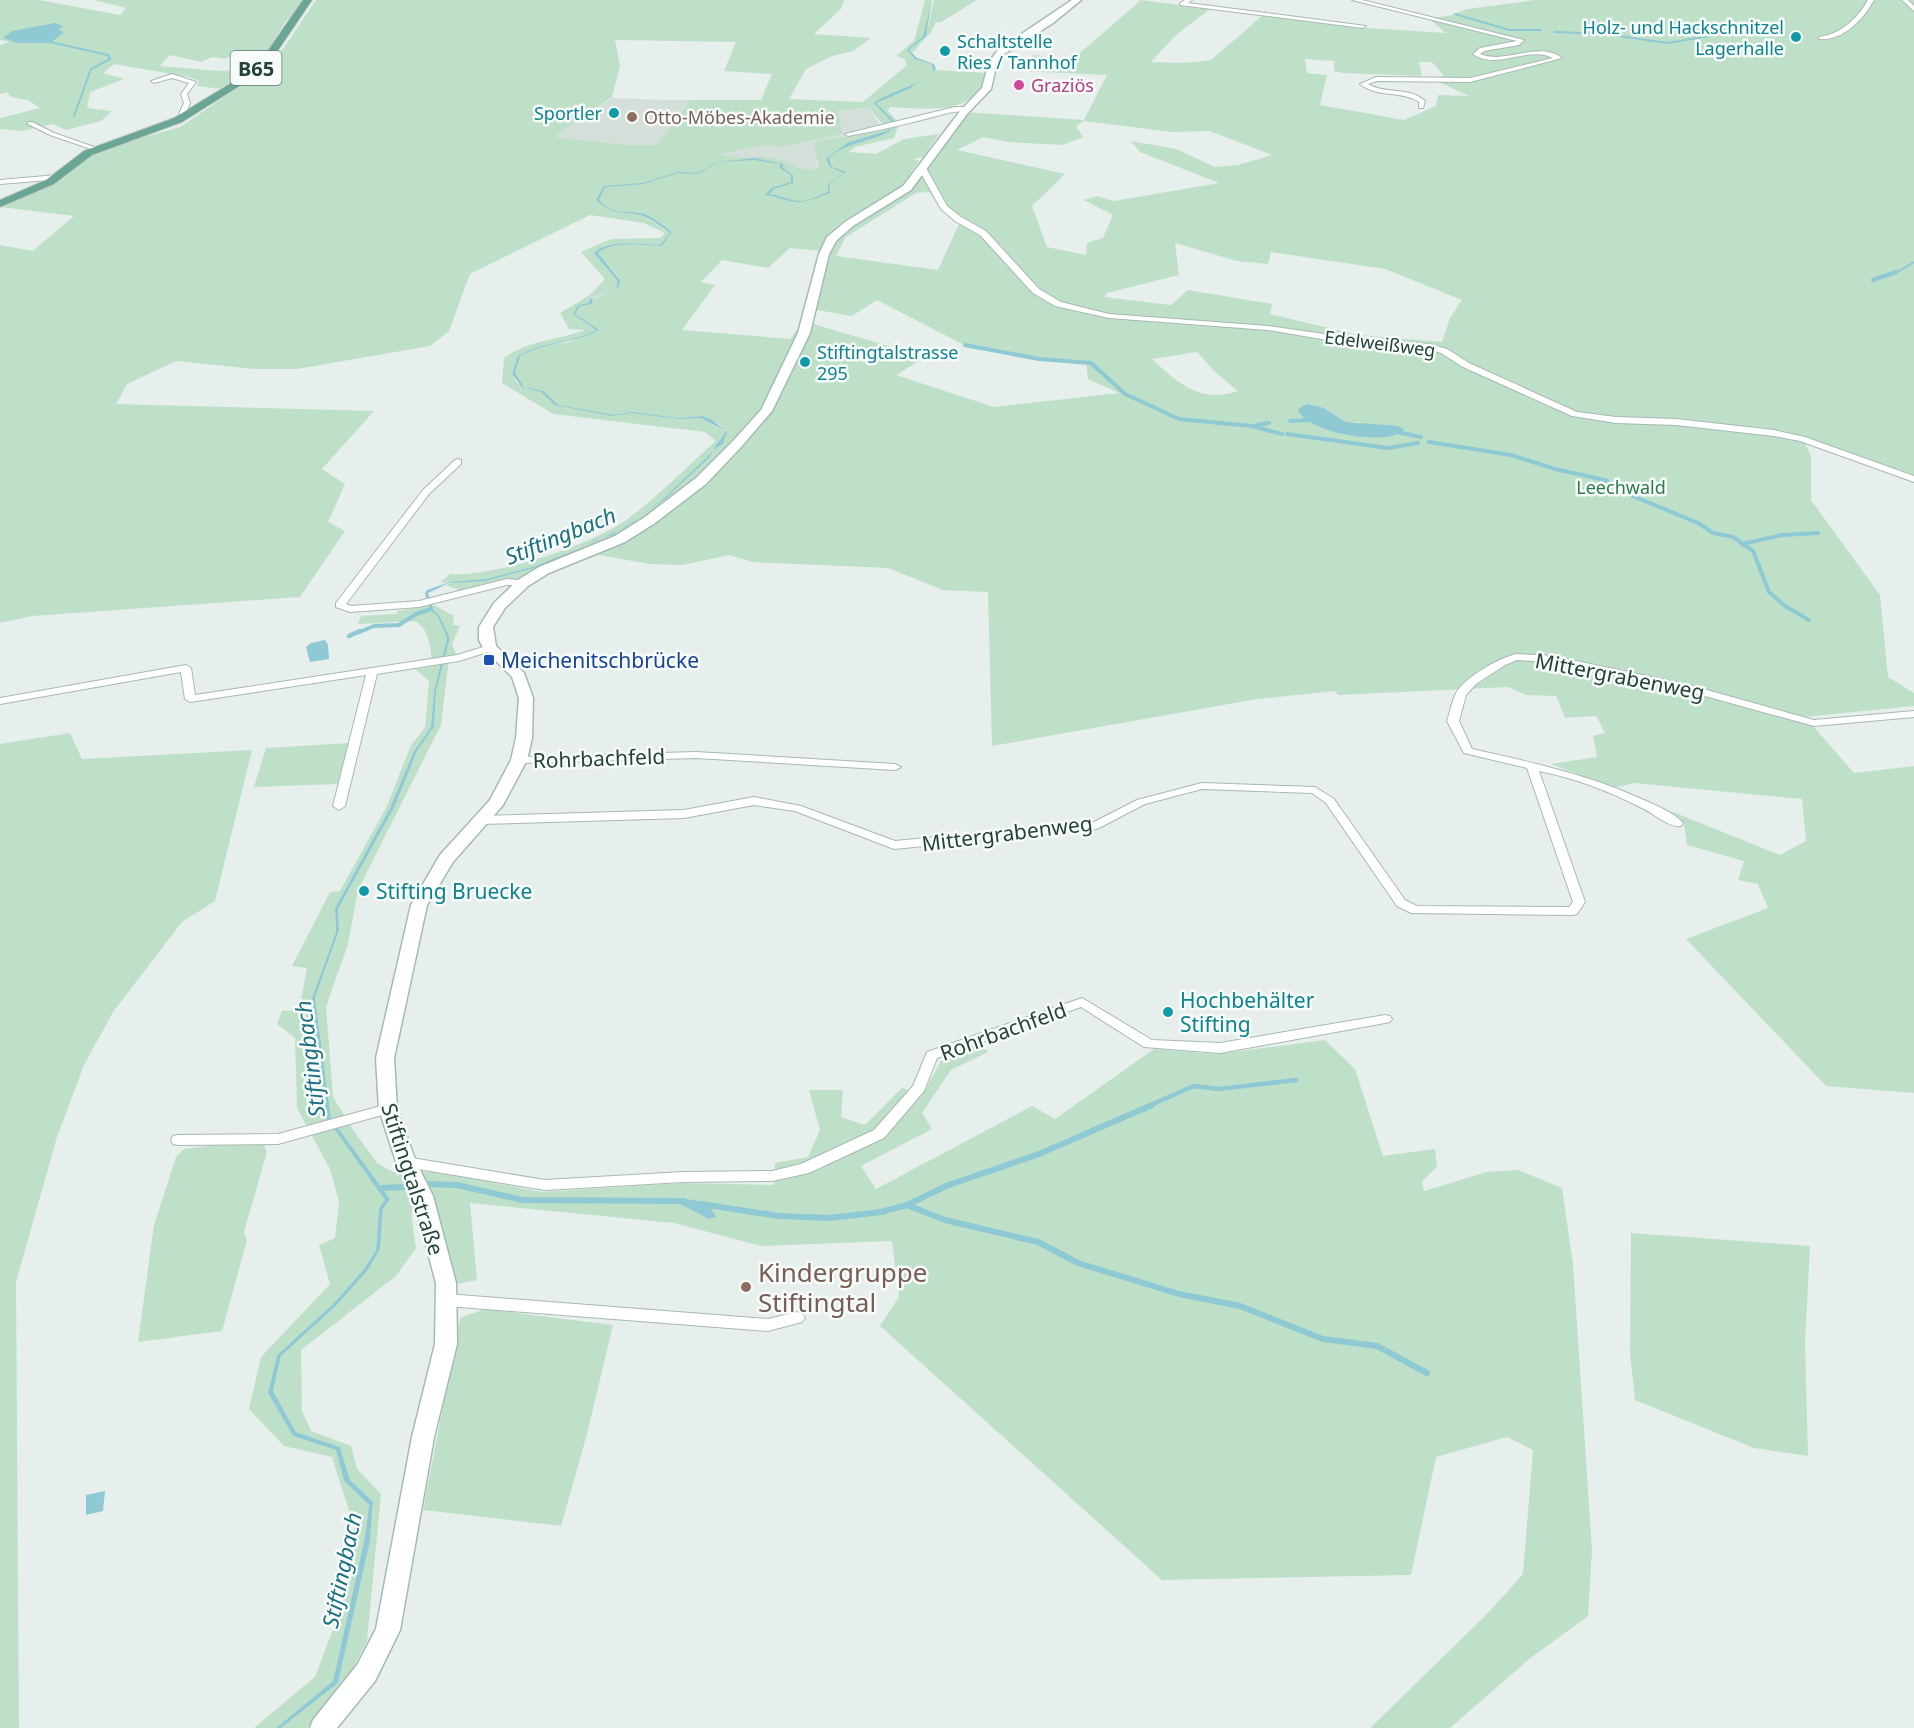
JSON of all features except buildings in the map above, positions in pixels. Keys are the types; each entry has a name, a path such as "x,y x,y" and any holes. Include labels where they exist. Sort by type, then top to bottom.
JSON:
{"main road":[{"name":"B65","path":"0,204 42,187 78,159 96,149 163,127 249,76 269,57 298,11 308,0"}],"street":[{"path":"0,701 186,668 190,699 430,663 459,658 490,648 485,633 491,616 509,593 543,570 630,532 681,498 726,456 766,411 804,333 822,260 831,239 849,224 902,192 989,84 993,62 1000,52 1050,21 1077,0"},
{"path":"1188,0 1182,4 1363,26"},
{"path":"1355,0 1521,40 1517,44 1482,49 1476,54 1480,56 1492,58 1545,53 1559,58 1470,80 1376,80 1363,84 1381,92 1411,94 1422,101 1421,107"},
{"path":"1821,38 1830,38 1842,33 1860,16 1870,0"},
{"path":"1905,0 1914,9"},
{"path":"154,81 172,76 193,82 184,94 187,103 182,114 184,116"},
{"path":"848,134 888,127 955,109 967,109"},
{"path":"30,123 52,134 96,149"},
{"name":"Edelweißweg","path":"922,168 944,207 958,219 983,233 1036,291 1058,304 1110,316 1268,328 1346,340 1429,347 1444,351 1466,365 1575,414 1616,420 1676,422 1774,433 1802,440 1914,479"},
{"path":"0,182 57,177"},
{"path":"458,462 426,492 340,605 350,609 419,604 507,582 523,583"},
{"name":"Stiftingtalstraße","path":"322,1728 366,1673 388,1630 423,1437 446,1344 446,1283 423,1196 406,1162 388,1109 385,1087 387,1037 419,905 446,859 508,786 519,760 524,738 526,698 519,676 490,648"},
{"name":"Mittergrabenweg","path":"1677,823 1656,810 1552,769 1468,751 1453,721 1461,694 1472,682 1501,663 1516,657 1553,659 1689,688 1814,723 1914,714"},
{"path":"339,806 372,672"},
{"name":"Rohrbachfeld","path":"519,760 696,755 895,767"},
{"name":"Mittergrabenweg","path":"481,820 684,814 754,801 797,808 894,845 1097,825 1141,802 1202,786 1315,790 1330,801 1401,903 1415,910 1572,911 1579,902 1532,766"},
{"name":"Rohrbachfeld","path":"406,1162 545,1185 683,1177 772,1176 804,1169 879,1134 920,1088 932,1055 1082,1002 1149,1044 1209,1048 1385,1019"},
{"path":"178,1140 278,1139 388,1109"},
{"path":"447,1300 768,1325 797,1318"}],"shaded area":[{"name":"Otto-Möbes-Akademie","path":"612,98 690,100 657,145 631,145 553,137"},
{"name":"Otto-Möbes-Akademie","path":"869,108 884,130 846,136 816,162 819,169 807,171 796,169 780,159 761,157 735,159 720,154 765,145 780,147 834,136 843,132 838,110"}],"green space":[{"path":"0,0 39,0 120,15 126,8 94,0 305,0 284,24 264,57 222,89 197,86 199,81 189,77 114,64 103,73 124,79 90,92 87,108 112,111 101,121 66,130 53,124 21,131 0,129 0,118 40,108 28,100 11,97 7,92 0,94 0,45 10,42 0,40","holes":["170,55 201,62 212,57 225,59 232,55 256,58 240,70 220,71 160,66"]},
{"name":"Leechwald","path":"316,0 844,0 841,9 814,34 871,38 853,51 832,56 806,69 789,99 863,102 906,66 905,59 896,56 914,41 925,0 932,0 923,36 914,44 926,36 934,0 977,0 941,22 936,22 931,32 913,52 911,51 915,58 933,64 935,70 986,73 980,87 972,97 960,104 933,109 890,107 888,111 899,123 894,138 855,147 849,152 876,154 904,139 939,134 923,157 913,159 919,161 899,188 832,230 820,251 790,248 768,268 722,260 701,282 715,285 682,330 790,339 803,321 926,357 896,375 994,407 1119,393 1088,379 1086,363 1039,359 970,348 877,300 852,316 805,308 812,280 822,281 831,239 902,192 964,112 1084,120 1107,75 1021,71 1033,55 1072,60 1141,0 1210,9 1177,34 1151,62 1184,63 1211,60 1263,15 1366,28 1446,33 1428,18 1449,16 1467,9 1535,0 1914,0 1914,479 1803,440 1811,456 1811,500 1880,595 1888,677 1914,693 1914,706 1805,717 1854,773 1914,766 1914,1093 1826,1086 1686,939 1768,908 1758,884 1738,880 1744,861 1687,845 1684,824 1662,812 1668,810 1780,855 1806,841 1802,799 1634,783 1613,788 1551,764 1597,757 1593,736 1605,733 1596,716 1565,718 1556,696 1526,695 1508,687 1338,695 1335,691 1257,699 992,746 988,592 943,590 888,568 753,562 729,555 683,565 650,564 598,555 661,519 652,514 619,536 576,551 518,580 463,591 445,585 460,581 440,583 450,574 469,574 517,565 592,539 629,518 652,500 716,441 705,432 553,414 502,383 504,358 513,352 533,344 585,330 569,329 560,313 590,295 605,279 581,252 611,239 660,238 665,233 644,223 590,215 470,274 449,331 430,346 297,369 254,369 176,361 127,384 116,404 374,411 322,469 345,484 328,522 345,531 300,597 32,616 0,623 0,245 33,251 74,216 0,207 53,185 90,156 110,147 180,127 252,78 283,49","holes":["615,40 736,42 724,71 772,74 761,100 690,100 657,145 631,145 554,137 612,97 620,66","1305,59 1334,61 1334,71 1343,73 1422,76 1419,62 1432,62 1443,75 1437,81 1469,96 1438,95 1436,106 1404,120 1320,105 1327,75 1307,73","869,108 884,126 880,127 883,130 814,142 819,169 801,168 771,158 735,157 721,154 765,145 780,147 843,133 838,110","1084,121 1172,132 1210,131 1272,155 1238,165 1215,167 1176,149 1131,141 1140,152 1219,183 1114,201 1097,196 1084,200 1113,215 1103,238 1087,243 1086,255 1047,247 1032,206 1065,174 957,150 983,137 1009,142 1063,145 1083,137 1076,126","929,192 943,211 959,224 938,270 836,256 846,237 916,193","642,215 672,232 662,246 620,245 598,253 620,279 619,287 593,299 592,304 580,306 575,314 598,330 570,342 536,348 577,338 596,330 573,314 578,305 589,303 590,298 617,287 617,280 595,253 601,248 617,244 660,245 670,233","1175,243 1237,261 1268,264 1271,252 1385,269 1462,300 1450,318 1442,342 1358,335 1270,314 1272,304 1188,290 1171,305 1104,297 1107,293 1179,275","533,349 520,356 515,373 518,382 530,389 517,383 512,374 518,356","1197,352 1215,372 1238,391 1212,395 1201,393 1190,389 1152,359","1324,408 1346,422 1361,422 1369,436 1348,435 1330,430","635,413 679,418 702,416 717,423 727,432 723,444 713,450 710,457 666,498 643,514 665,497 708,456 725,432 701,418 679,419","573,550 537,567 486,581 471,580 486,579 536,566"]},
{"path":"434,605 454,616 453,625 460,626 452,644 457,656 449,658 441,725 358,890 348,944 326,1007 333,1097 377,1163 393,1172 439,1172 542,1192 681,1183 774,1185 775,1163 808,1157 820,1130 809,1090 843,1090 841,1117 865,1125 902,1088 923,1094 941,1061 979,1043 988,1052 951,1070 922,1113 932,1129 861,1166 876,1189 1032,1106 1055,1119 1154,1049 1217,1054 1325,1040 1355,1069 1383,1156 1435,1149 1437,1167 1422,1181 1424,1191 1487,1172 1518,1170 1562,1188 1573,1264 1592,1550 1588,1616 1528,1660 1450,1728 1370,1728 1488,1613 1523,1574 1533,1450 1507,1437 1436,1457 1411,1575 1162,1580 880,1326 899,1297 892,1241 761,1246 674,1223 470,1203 477,1280 456,1284 436,1205 411,1213 416,1248 396,1276 301,1350 302,1411 311,1431 351,1446 357,1469 381,1494 367,1641 343,1687 307,1728 281,1728 338,1683 370,1541 373,1503 350,1480 340,1447 296,1432 273,1391 281,1356 336,1306 368,1270 380,1249 383,1209 390,1199 331,1118 315,998 339,932 338,909 394,808 417,751 434,727 436,691 450,638 439,615 431,606"},
{"path":"429,606 437,615 447,638 434,691 431,727 414,751 390,808 335,908 336,932 312,998 327,1119 385,1200 379,1209 376,1250 364,1269 333,1304 277,1355 268,1393 293,1436 336,1450 344,1481 369,1505 365,1537 333,1681 276,1728 254,1728 315,1677 341,1608 354,1526 332,1457 284,1446 249,1409 261,1357 330,1284 319,1245 335,1238 339,1202 330,1169 297,1108 295,1038 277,1024 282,1011 299,1010 307,968 292,966 330,892 340,891 387,806 411,745 425,728 429,681 415,669 432,666 429,640 424,629 415,621 358,624 361,616 397,614 397,611"},
{"path":"70,733 82,759 252,750 215,901 182,922 113,1012 84,1065 57,1137 16,1282 19,1728 0,1728 0,744"},
{"path":"349,743 339,784 254,787 266,748"},
{"path":"215,1145 264,1145 267,1152 244,1232 247,1240 222,1331 138,1342 154,1225 176,1157 184,1149"},
{"path":"1631,1233 1810,1246 1805,1343 1808,1456 1754,1448 1635,1400 1630,1353"},
{"path":"485,1309 613,1325 587,1434 561,1526 423,1510 460,1318"}],"water":[{"path":"932,0 926,36 909,50 917,58 934,64 936,69 928,75 933,70 932,64 915,59 907,50 923,36"},
{"path":"55,23 63,26 58,30 64,32 53,41 54,43 17,43 3,38 12,31"},
{"path":"920,81 909,89 876,103 897,124 892,130 884,134 836,152 829,159 832,167 846,172 829,184 830,193 814,199 802,202 794,202 765,195 772,188 791,182 791,175 780,168 780,164 754,160 718,162 698,174 678,173 643,184 605,187 599,200 610,209 646,215 672,232 662,246 620,245 598,253 620,280 619,287 593,298 592,304 580,306 575,314 599,330 579,338 539,348 520,356 515,373 524,387 543,391 558,405 614,415 632,412 679,418 702,416 712,420 727,432 723,444 713,450 710,457 666,498 643,514 665,497 708,456 725,431 701,418 679,419 632,413 612,416 555,405 541,392 522,387 512,374 518,356 527,351 577,338 596,330 573,314 578,305 589,303 590,299 617,287 617,280 594,253 601,248 617,244 660,245 670,233 644,216 613,211 603,205 596,200 604,186 643,183 678,172 698,173 717,162 755,158 783,164 783,168 793,175 793,183 774,189 769,194 796,201 810,199 828,192 828,184 844,173 830,167 826,159 847,143 892,129 894,124 874,103"},
{"path":"1307,404 1324,408 1346,422 1398,426 1404,429 1396,435 1384,437 1349,435 1331,431 1304,418 1298,409"},
{"name":"Stiftingbach","path":"577,549 538,567 486,581 449,583 428,593 433,609 439,615 450,638 436,691 434,727 417,751 394,808 338,909 339,931 315,998 331,1118 390,1199 383,1209 380,1249 368,1270 336,1306 281,1356 273,1391 296,1432 340,1447 350,1480 373,1502 370,1541 338,1683 281,1728 276,1728 333,1681 365,1537 369,1505 344,1481 336,1450 293,1436 268,1393 277,1355 333,1304 364,1269 376,1250 379,1208 385,1200 327,1119 312,998 336,932 335,908 390,808 414,751 431,727 434,691 447,638 437,615 430,610 425,593 427,590 450,582 486,579 536,566"},
{"path":"325,640 328,645 329,659 310,662 306,647 311,643"},
{"path":"681,1199 702,1202 716,1217 709,1219 680,1204 678,1201"},
{"path":"105,1491 103,1511 86,1515 86,1495"}],"waterway":[{"path":"1455,14 1509,30 1541,30"},
{"path":"1555,32 1604,34 1668,43 1715,35"},
{"path":"50,42 108,55 110,59 91,69 74,116"},
{"path":"1894,274 1914,262"},
{"path":"1873,280 1896,272"},
{"path":"965,345 1039,359 1091,363 1125,394 1179,419 1252,426 1282,434"},
{"path":"1290,421 1309,420"},
{"path":"1257,425 1269,423"},
{"path":"1397,432 1421,437"},
{"path":"1287,434 1388,448 1418,443"},
{"path":"1429,442 1511,455 1555,469 1605,480 1623,492 1698,523 1713,533 1733,537 1743,544"},
{"path":"1743,544 1782,535 1818,533"},
{"path":"1743,544 1753,551 1769,592 1785,606 1809,620"},
{"path":"357,633 374,626 399,625 416,614 431,609"},
{"path":"349,636 360,631"},
{"path":"1148,1106 1194,1086 1219,1089 1296,1080"},
{"path":"907,1205 946,1186 1039,1154 1152,1105"},
{"path":"426,1184 457,1185 522,1200 684,1201"},
{"path":"380,1188 406,1187"},
{"path":"701,1204 779,1216 830,1218 881,1212 907,1205"},
{"path":"907,1205 945,1220 1038,1242 1078,1263 1179,1294 1240,1306 1323,1339 1377,1346 1427,1373"}],"place":[{"name":"Holz- und Hackschnitzel Lagerhalle","path":"1796,37"},
{"name":"Schaltstelle Ries / Tannhof","path":"945,51"},
{"name":"Graziös","path":"1019,85"},
{"name":"Sportler","path":"614,113"},
{"name":"Otto-Möbes-Akademie","path":"632,117"},
{"name":"Stiftingtalstrasse 295","path":"805,362"},
{"name":"Meichenitschbrücke","path":"489,660"},
{"name":"Stifting Bruecke","path":"364,891"},
{"name":"Hochbehälter Stifting","path":"1168,1012"},
{"name":"Kindergruppe Stiftingtal","path":"746,1287"}]}
